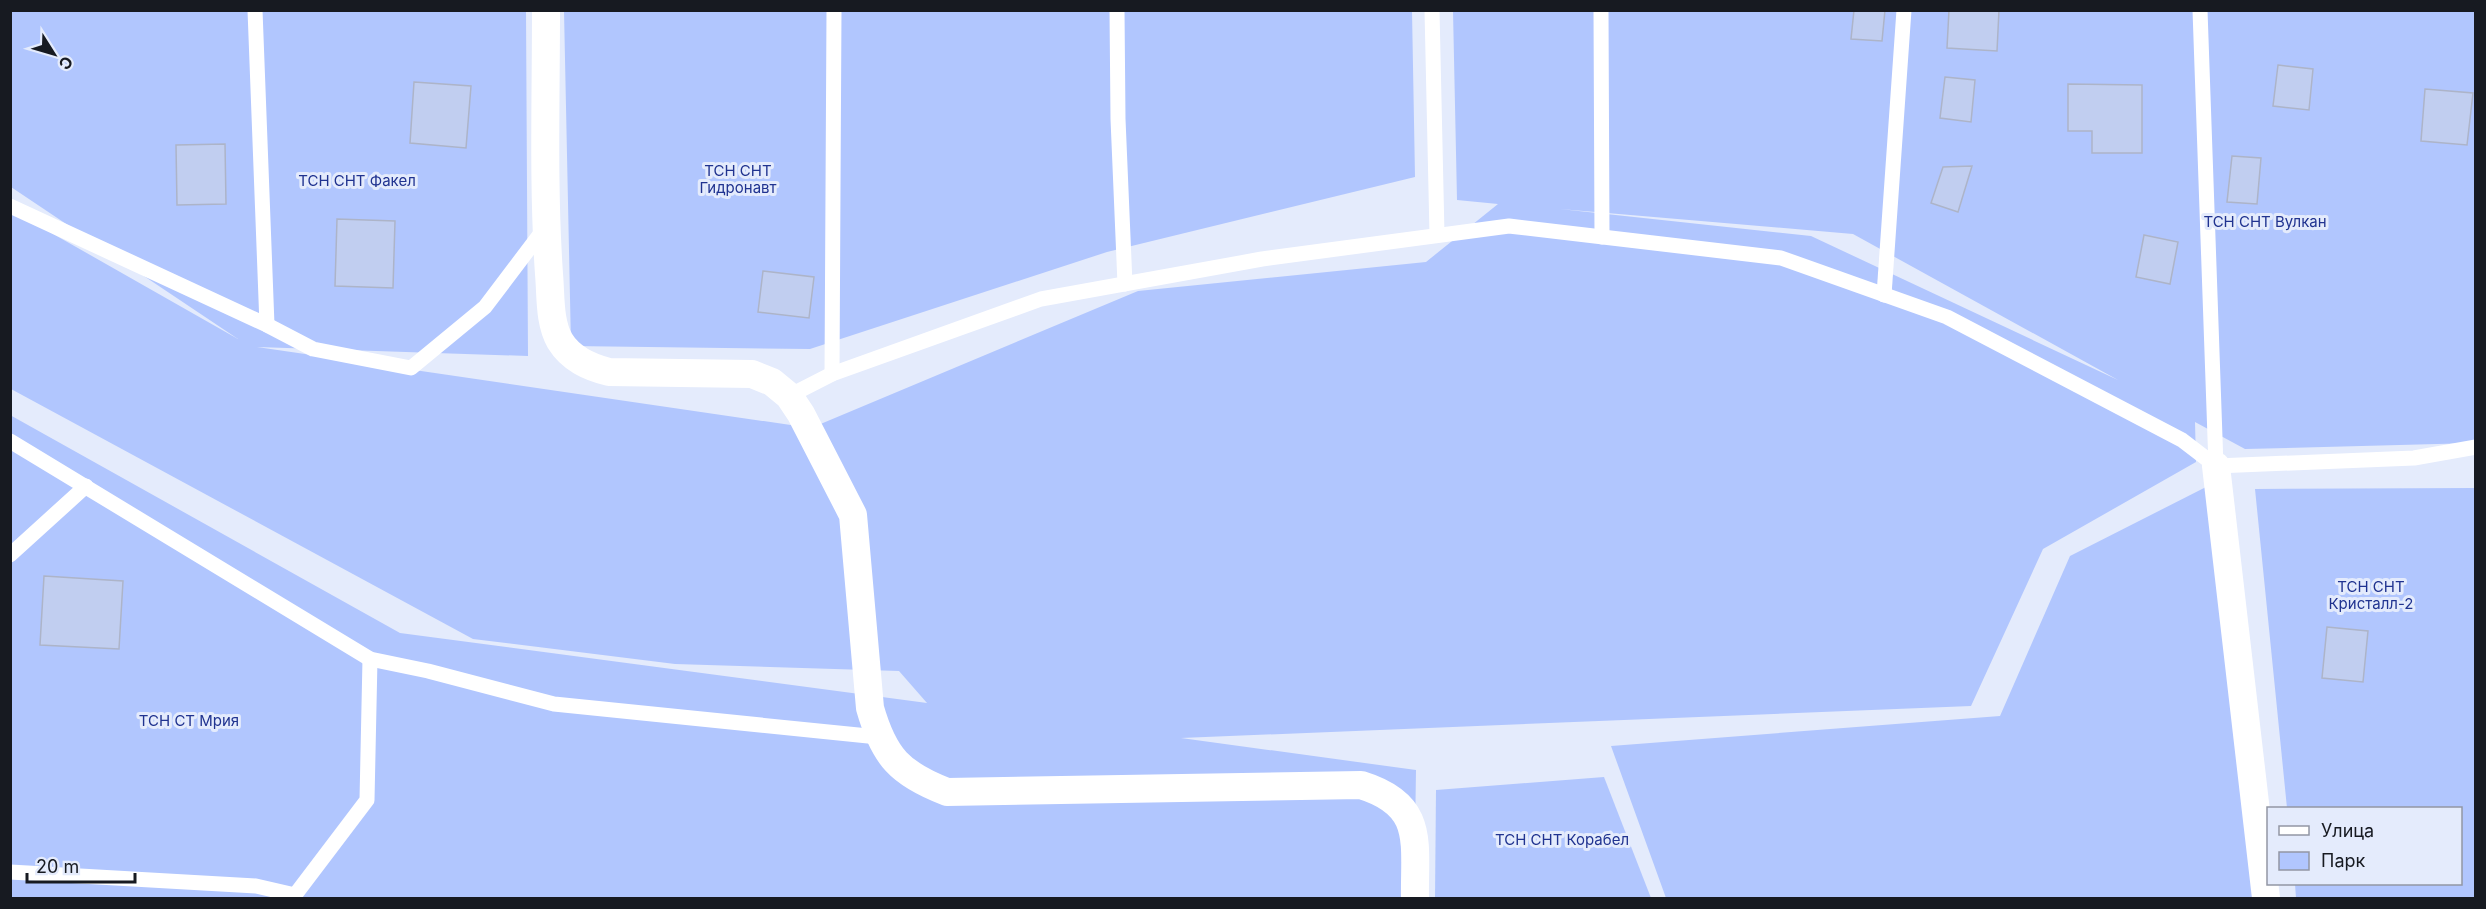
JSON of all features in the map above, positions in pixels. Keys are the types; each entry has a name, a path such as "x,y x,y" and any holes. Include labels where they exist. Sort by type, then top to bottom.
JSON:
{"street":[{"path":"546,10 546,227 553,324 561,342 573,357 590,367 609,372 752,374 772,382 789,396 801,414 853,515 870,708 878,737 896,762 919,781 947,792 1361,785 1382,792 1399,804 1411,823 1416,844 1415,898"},
{"path":"2216,466 2266,898"}],"lane":[{"path":"255,10 267,325"},
{"path":"832,374 834,10"},
{"path":"1118,10 1118,119 1125,284"},
{"path":"1432,10 1437,235"},
{"path":"1601,10 1602,237"},
{"path":"1884,295 1904,10"},
{"path":"2200,10 2216,466"},
{"path":"10,206 267,325 313,349 411,368 485,307 546,227"},
{"path":"789,396 832,374 1041,299 1262,259 1509,226 1781,258 1947,317 2182,440 2216,466 2414,458 2475,447"},
{"path":"10,441 370,659 428,671 554,704 878,737"},
{"path":"10,555 86,486"},
{"path":"10,872 256,886 295,897 367,800 370,659"}],"green space":[{"path":"11,11 526,11 528,356 257,347 811,428 1138,291 1426,262 1498,204 1457,200 1453,11 2475,11 2475,443 2245,449 2195,422 2196,462 2043,549 1971,706 1181,738 1416,770 1414,898 11,898 10,415 400,633 927,703 899,671 675,664 473,639 11,389 11,210 238,339 11,187","holes":["1560,209 1853,234 2118,380 1811,236"]},
{"name":"ТСН СНТ Гидронавт","path":"564,11 1412,11 1415,177 1107,252 810,349 571,346"},
{"path":"2208,486 2262,898 1666,898 1611,746 2000,716 2070,556"},
{"name":"ТСН СНТ Кристалл-2","path":"2475,488 2475,898 2296,898 2295,885 2462,885 2462,807 2287,807 2255,489"},
{"name":"ТСН СНТ Корабел","path":"1604,777 1651,898 1435,898 1436,790"}],"building":[{"path":"1854,10 1885,10 1882,41 1851,39"},
{"path":"1949,10 1999,10 1997,51 1947,48"},
{"path":"2278,65 2313,69 2309,110 2273,106"},
{"path":"1945,77 1975,80 1971,122 1940,118"},
{"path":"414,82 471,86 466,148 410,143"},
{"path":"2068,84 2142,85 2142,153 2092,153 2092,131 2068,131"},
{"path":"2425,89 2473,93 2467,145 2421,141"},
{"path":"225,144 226,204 177,205 176,145"},
{"path":"2232,156 2261,158 2257,204 2227,202"},
{"path":"1972,166 1958,212 1931,203 1943,167"},
{"path":"337,219 395,221 393,288 335,286"},
{"path":"2144,235 2178,242 2170,284 2136,277"},
{"path":"763,271 814,277 809,318 758,312"},
{"path":"44,576 123,581 119,649 40,645"},
{"path":"2327,627 2368,631 2363,682 2322,678"}],"park label":[{"name":"ТСН СНТ Факел","path":"357,180"},
{"name":"ТСН СНТ Вулкан","path":"2265,221"},
{"name":"ТСН СТ Мрия","path":"189,720"}]}
